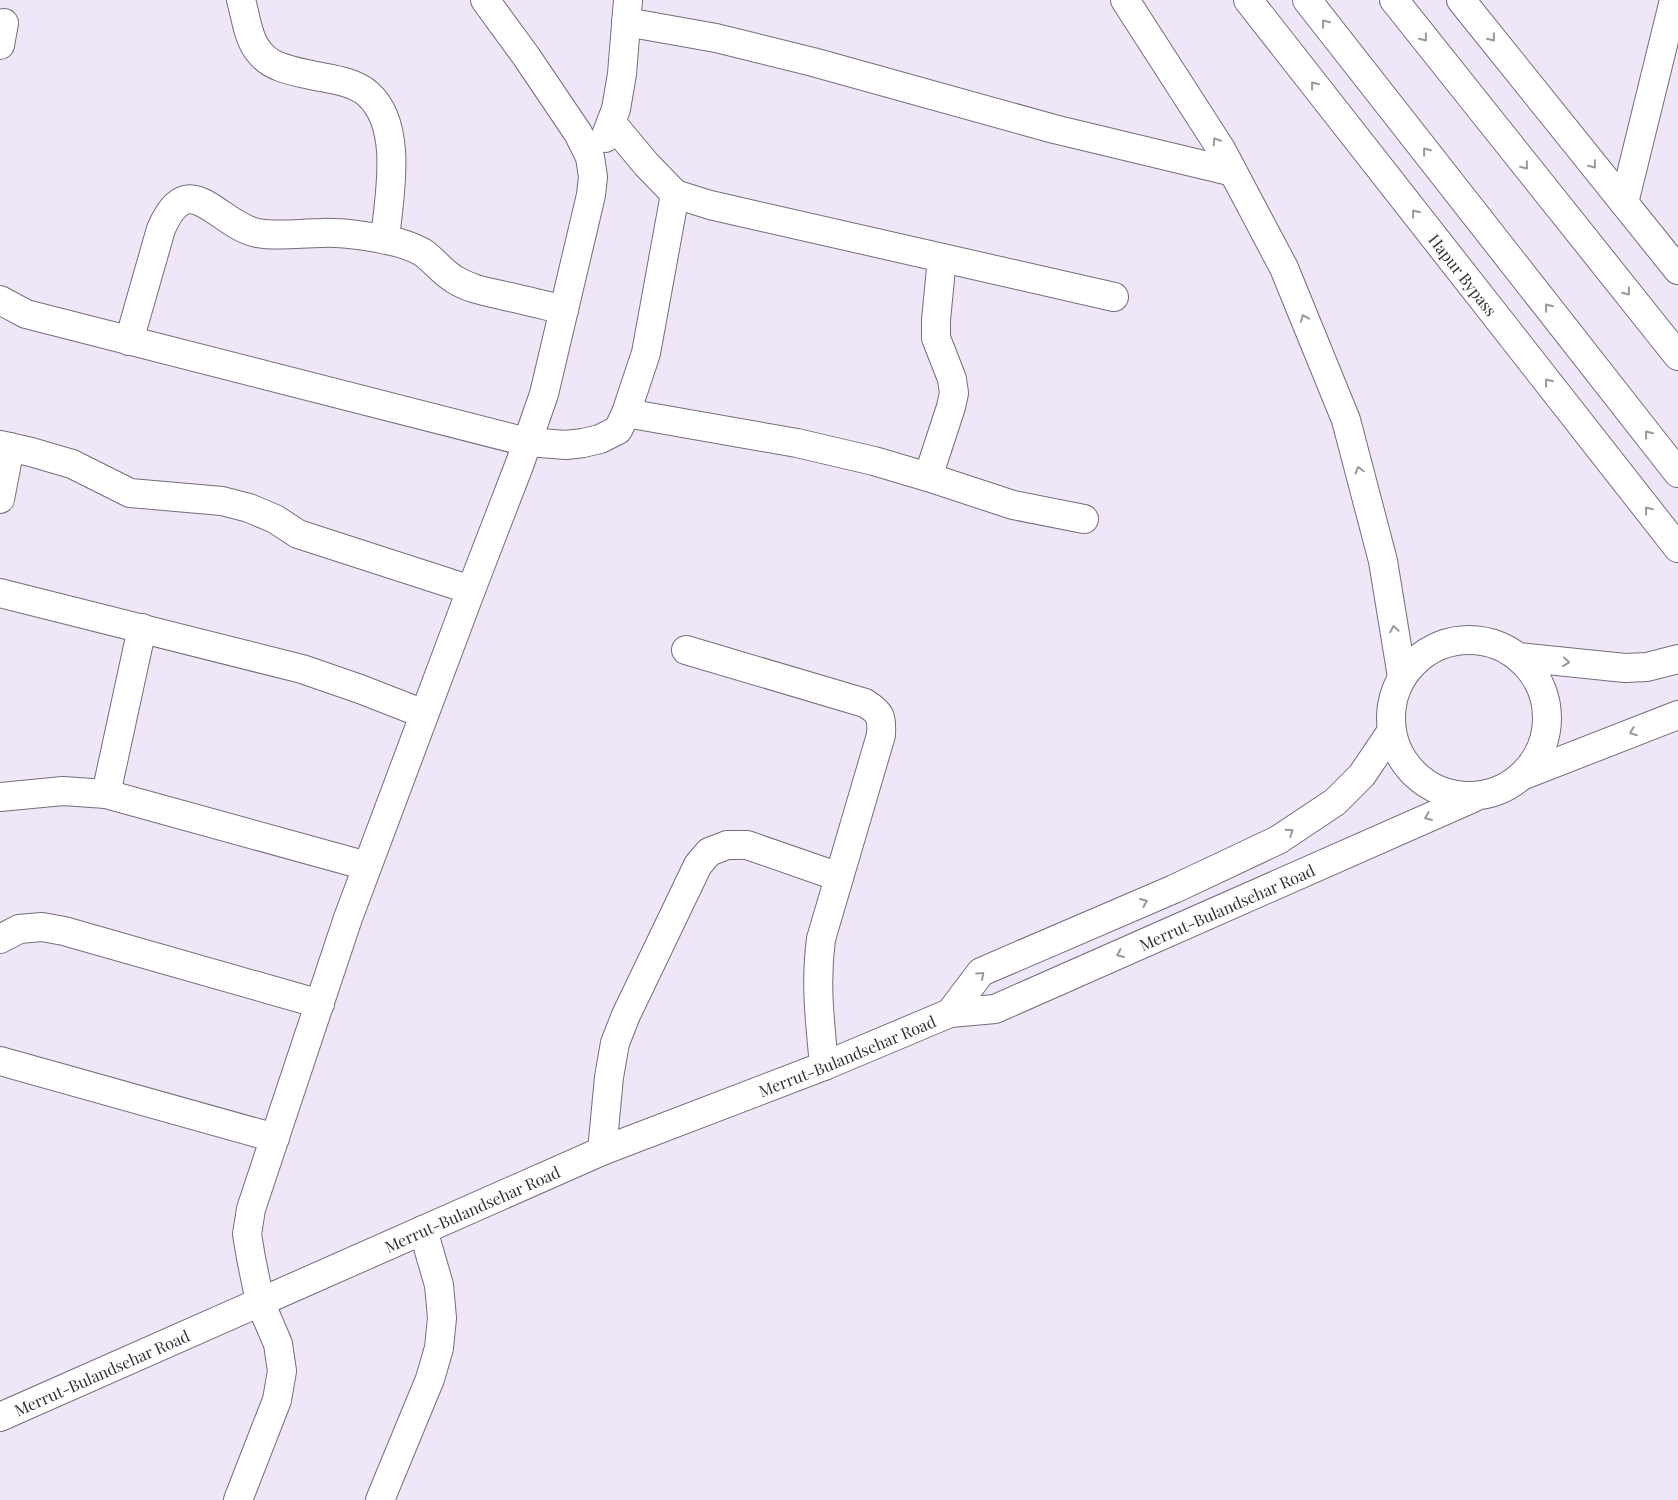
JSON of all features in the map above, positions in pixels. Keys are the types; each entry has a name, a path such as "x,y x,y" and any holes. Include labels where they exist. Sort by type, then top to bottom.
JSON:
{"main road":[{"path":"241,0 253,41 259,52 269,62 285,69 354,85 368,93 379,107 388,131 392,155 385,239"},
{"path":"238,1500 277,1400 282,1371 278,1344 260,1302 247,1234 251,1209 348,918 544,394 591,195 593,177 590,157 578,133 486,0"},
{"path":"1125,0 1216,141 1284,268 1346,420 1383,561 1402,677"},
{"name":"Hapur Bypass","path":"1248,0 1678,548"},
{"path":"1307,0 1678,473"},
{"path":"1394,0 1678,356"},
{"path":"1461,0 1678,270"},
{"path":"1624,203 1674,0"},
{"path":"590,157 604,138 616,109 622,74 627,11 724,40 813,62 1054,129 1233,172"},
{"path":"611,122 646,164 675,194 710,206 1114,297"},
{"path":"0,300 26,314 129,341 527,442 566,445 600,439 618,430 626,413 646,353 675,194"},
{"path":"129,341 161,229 167,215 176,204 185,198 204,203 237,225 258,233 325,232 385,239 410,246 423,253 454,279 476,289 564,310"},
{"path":"928,477 954,393 952,379 936,338 942,258"},
{"path":"626,413 797,443 928,477 1013,505 1084,519"},
{"path":"0,499 5,446 72,464 130,493 213,500 249,508 275,519 298,534 471,590"},
{"path":"0,593 302,670 360,689 424,714"},
{"path":"106,794 142,628"},
{"path":"1465,640 1484,641 1502,647 1518,657 1531,670 1541,687 1546,705 1547,724 1544,743 1536,760 1524,775 1509,787 1491,794 1473,798 1454,796 1436,790 1420,780 1407,766 1397,749 1391,732 1391,712 1394,694 1402,677 1414,662 1429,650 1446,643 1465,640"},
{"path":"686,650 865,703 876,710 882,720 881,736 821,939 817,967 817,992 824,1066"},
{"path":"1518,657 1624,668 1647,666 1678,658"},
{"path":"1524,775 1678,715"},
{"name":"Merrut-Bulandsehar Road","path":"950,1013 981,972 1174,889 1278,840 1335,802 1362,775 1391,732"},
{"path":"0,797 63,791 106,794 367,866"},
{"name":"Merrut-Bulandsehar Road","path":"0,1418 602,1151 824,1066 950,1013 995,1009 1473,798"},
{"path":"602,1151 608,1077 615,1043 626,1015 698,865 709,852 727,845 747,845 839,877"},
{"path":"0,939 19,929 42,927 64,930 320,1004"},
{"path":"0,1061 275,1138"},
{"path":"380,1500 430,1379 439,1348 442,1318 439,1285 423,1230"}]}
